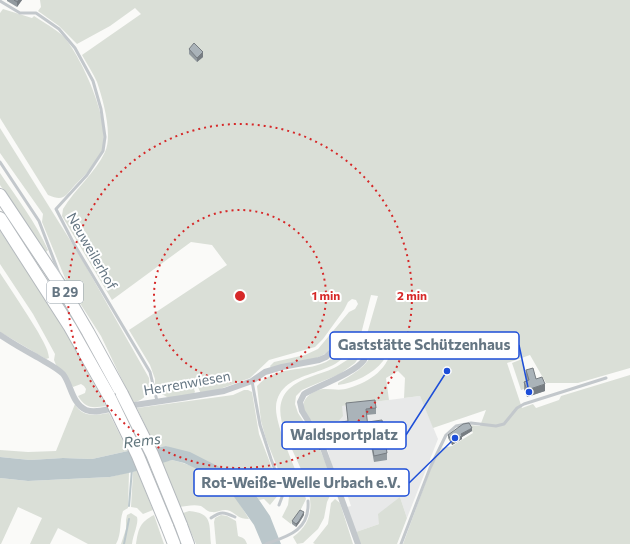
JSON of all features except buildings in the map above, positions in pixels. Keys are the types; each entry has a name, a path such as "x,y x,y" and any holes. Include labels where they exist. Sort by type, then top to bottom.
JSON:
{"highway":[{"name":"B 29","path":"0,195 64,291 122,394 152,454 188,544"},
{"name":"B 29","path":"0,218 70,327 109,396 138,456 174,544"}],"street":[{"name":"Herrenwiesen","path":"0,335 51,365 63,374 70,390 80,406 86,410 94,411 224,391 252,381 265,372 319,360 326,356 343,341 348,339 361,342 366,348 364,360 324,385 304,394 300,402 302,411 320,440 358,544"}],"lane":[{"name":"Neuweilerhof","path":"0,1 20,13 36,13 59,30 75,48 93,82 101,109 105,137 103,151 87,175 56,209 74,244 150,372 157,401"},
{"path":"0,162 39,220 59,272 64,291"},
{"path":"401,544 430,468 446,435 456,426 470,423 496,426 504,424 517,408 524,404 606,378"},
{"path":"252,381 260,425 282,489 282,497 279,505"},
{"path":"266,544 284,538 298,530 306,519 309,510 308,501"},
{"path":"211,518 217,513 224,513 235,517"}],"shaded area":[{"path":"40,0 630,0 630,368 578,383 546,383 530,355 507,363 522,408 533,404 536,408 559,400 561,396 630,375 630,544 403,544 431,468 442,448 452,446 473,433 469,425 480,426 486,410 433,428 420,396 404,398 405,378 398,371 386,378 389,400 342,406 343,416 334,426 317,427 304,410 303,406 306,398 313,392 321,389 346,389 371,378 378,373 387,361 392,345 402,341 398,333 389,337 386,355 379,366 363,377 338,385 338,383 363,366 370,357 371,351 365,341 378,296 371,295 361,334 346,334 342,336 328,351 317,358 271,368 270,366 274,362 305,355 318,349 349,312 355,309 358,304 356,300 352,299 348,302 323,339 315,347 269,360 250,378 220,389 201,394 198,387 194,389 195,392 192,396 167,397 162,394 155,385 155,379 150,365 129,330 227,265 212,245 191,242 112,300 62,216 63,209 101,160 107,145 108,127 102,98 97,82 82,55 141,14 135,8 110,26 77,44 59,26 38,11 41,7"},
{"path":"3,9 32,18 34,16 64,37 79,60 94,92 103,125 104,139 102,151 90,169 64,197 61,198 48,195 0,118 0,13"},
{"path":"0,128 80,256 149,378 147,394 142,399 133,403 101,336 67,283 42,222 43,214 0,153"},
{"path":"0,173 38,230 48,250 46,252 0,185"},
{"path":"0,231 56,315 106,406 90,407 84,403 78,396 85,393 86,389 84,386 81,384 73,387 56,365 54,360 55,354 33,314 0,264"},
{"path":"0,273 38,332 46,347 49,358 46,359 0,332"},
{"path":"348,344 349,346 344,356 335,364 299,378 288,385 280,394 276,407 279,425 286,448 306,499 291,524 282,517 288,505 289,497 266,439 261,421 257,386 265,379 273,375 326,362"},
{"path":"357,355 359,357 355,363 340,374 302,390 296,396 295,404 298,413 316,440 335,485 327,502 324,518 318,529 303,543 297,544 293,537 307,521 310,502 306,483 282,422 281,404 289,389 294,385 305,379 334,368"},
{"path":"522,359 528,377 529,387 521,390 512,363"},
{"path":"244,390 252,392 259,434 280,489 279,494 270,505 264,499 259,500 255,494 235,475 166,446 155,447 137,408 233,395"},
{"path":"420,396 438,439 407,518 400,497 379,524 356,532 347,507 351,506 340,473 335,475 321,428 334,426 342,406"},
{"path":"75,404 81,412 85,414 94,415 109,413 128,451 92,459 63,458 30,460 0,457 0,450 28,452 56,451"},
{"path":"166,446 190,452 235,475 255,494 270,516 281,544 262,544 254,525 225,484 184,463 172,460 133,472 110,477 28,481 0,478 0,457 30,460 63,458 92,459 128,451"},
{"path":"172,460 200,470 221,481 232,493 249,519 240,518 233,512 227,510 210,512 201,506 196,505 179,507 161,462"},
{"path":"137,470 153,510 143,514 137,508 131,507 133,472"},
{"path":"129,472 128,508 123,511 119,536 116,544 88,544 58,528 50,544 30,544 42,518 18,507 0,544 0,478 28,481 110,477"},
{"path":"400,497 407,518 397,544 360,544 356,532 379,524 378,514"},
{"path":"335,499 340,503 353,544 315,544 313,543 328,524 331,503"},
{"path":"189,511 197,512 206,517 209,525 211,544 196,544 183,513"},
{"path":"131,513 137,517 137,526 132,544 121,544 126,529 127,515"},
{"path":"154,515 164,544 136,544 140,526"},
{"path":"221,515 227,516 236,521 238,536 245,539 247,544 216,544 214,522 215,518"}],"waterway":[{"path":"129,506 132,469"},
{"path":"124,544 129,519"}],"place":[{"name":"Waldsportplatz","path":"447,371"},
{"name":"Gaststätte Schützenhaus","path":"529,392"},
{"name":"Rot-Weiße-Welle Urbach e.V.","path":"455,438"}],"water label":[{"name":"Rems","path":"142,441"}]}
